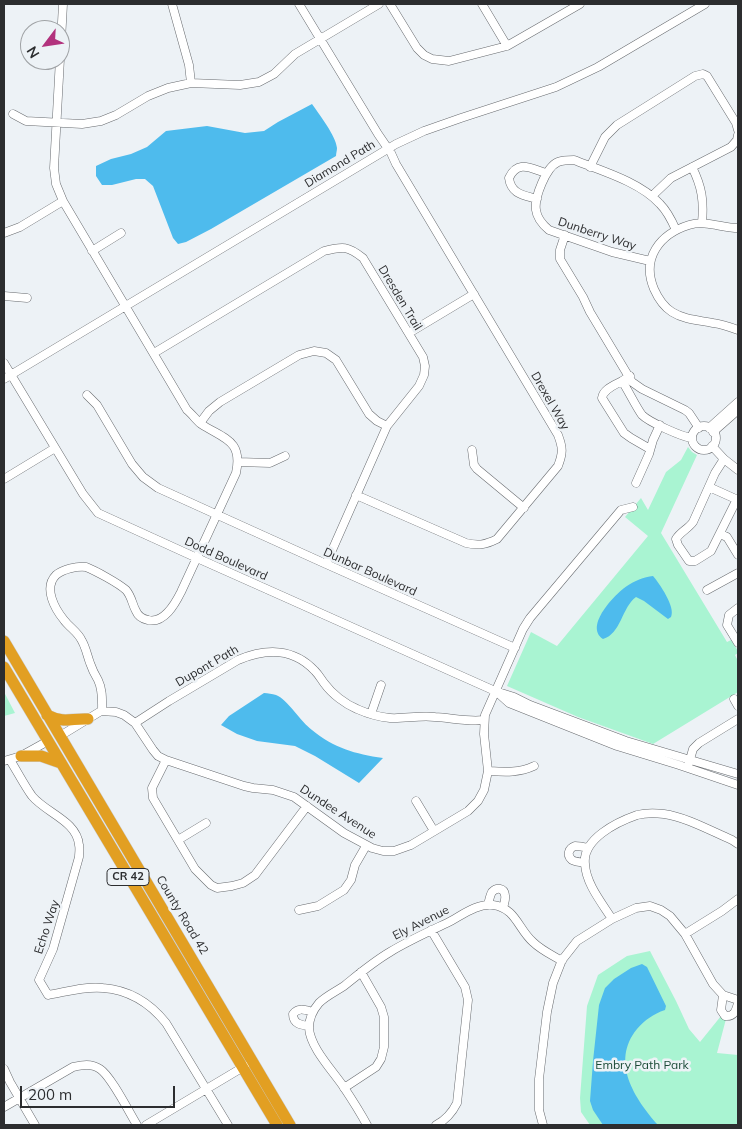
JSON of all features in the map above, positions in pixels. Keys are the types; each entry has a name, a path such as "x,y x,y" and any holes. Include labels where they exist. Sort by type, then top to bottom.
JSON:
{"highway":[{"name":"County Road 42","path":"4,642 48,715 247,1065 277,1125"},
{"name":"County Road 42","path":"4,667 247,1065 290,1125"},
{"path":"48,715 57,720 66,721 88,718"},
{"path":"40,728 60,736"},
{"path":"48,741 69,752"},
{"path":"12,759 41,756 61,763"}],"street":[{"path":"63,4 54,168 56,184 63,201 187,410 200,423 230,441 236,450 238,462 236,473 197,558 177,600 165,616 151,621 142,618 135,610 126,590 86,567 78,567 62,572 53,579 50,585 50,595 66,622 83,642 101,690 102,711"},
{"path":"172,4 189,65 191,83"},
{"name":"Drexel Way","path":"299,4 558,435 561,444 562,455 558,466 496,539 487,544 476,546 466,543 356,495"},
{"path":"13,114 26,121 82,124 101,121 116,115 148,96 168,88 191,83 240,85 259,82 274,74 295,54 378,4"},
{"path":"390,4 424,55 432,59 449,61 507,46 576,5"},
{"path":"482,4 507,46"},
{"name":"Diamond Path","path":"7,376 387,148 424,131 556,87 598,68 705,4"},
{"path":"590,166 606,137 617,125 695,76 702,74 707,76 736,123 738,130"},
{"path":"652,196 671,178 731,147 735,144 738,135"},
{"path":"546,173 521,166 515,169 510,178 512,188 516,192 537,199 546,173 558,162 574,160 641,188 652,196 667,212 676,230"},
{"path":"692,167 701,189 703,200 702,223"},
{"name":"Dunberry Way","path":"537,199 535,208 540,220 549,230 619,254 650,262"},
{"path":"4,233 29,222 63,201"},
{"path":"738,228 702,223 676,230 658,245 650,262 649,271 653,287 660,300 670,311 690,319 738,330"},
{"path":"92,251 121,233"},
{"path":"565,236 560,250 560,259 583,297 643,416 692,438"},
{"name":"Dresden Trail","path":"154,353 324,251 337,247 352,249 363,258 423,358 425,366 424,375 419,386 387,426 326,564"},
{"path":"409,333 474,294"},
{"path":"4,296 27,298"},
{"path":"200,423 209,411 220,402 299,355 314,351 326,353 336,360 369,414 387,426"},
{"name":"Dodd Boulevard","path":"4,363 7,376 55,448 82,494 98,513 496,692 514,697 530,705 688,763"},
{"path":"626,379 604,392 602,395 604,402 624,434 650,449"},
{"path":"626,379 685,410 699,428"},
{"name":"Dunbar Boulevard","path":"87,395 97,405 132,464 143,477 158,488 515,648"},
{"path":"711,430 738,402"},
{"path":"711,430 738,410"},
{"path":"636,483 649,454 652,440 660,425"},
{"path":"706,427 711,430 715,438 712,446 707,450 700,449 694,445 692,438 694,432 699,428 706,427"},
{"path":"712,446 724,459 737,468"},
{"path":"4,479 55,448"},
{"path":"472,450 474,465 477,469 524,508"},
{"path":"238,462 270,463 285,456"},
{"path":"708,486 738,500 712,551 692,562 689,561 676,541 676,536 690,527 708,486 724,459"},
{"name":"Dundee Avenue","path":"135,723 152,750 166,760 244,786 284,792 366,846 382,851 406,848 468,811 478,801 484,790 488,771 484,720 523,629 530,618 621,510 633,507"},
{"path":"720,534 727,537 738,555"},
{"path":"707,590 738,573"},
{"path":"738,608 729,615 727,625 738,643"},
{"name":"Dupont Path","path":"135,723 238,660 248,655 270,652 294,655 311,667 325,685 343,701 354,708 371,714 392,718 434,716 472,721 484,720"},
{"path":"371,714 381,685"},
{"path":"60,736 102,711 124,714 135,723"},
{"path":"688,763 693,749 702,740 738,719"},
{"path":"12,759 48,741"},
{"name":"Echo Way","path":"12,759 32,796 70,826 76,835 79,845 79,857 54,949 39,980 48,995 86,988 102,988 124,992 144,1001 166,1023 228,1125"},
{"path":"166,760 152,788 153,798 195,870 217,888 243,883 254,875 307,806"},
{"path":"688,763 738,774"},
{"path":"688,763 738,785"},
{"path":"488,771 515,772 534,766"},
{"path":"416,801 434,831"},
{"path":"612,919 591,885 584,863 588,848 598,836 611,827 638,815 666,814 687,821 738,844"},
{"path":"178,840 206,823"},
{"path":"299,910 318,906 344,890 351,880 366,846"},
{"path":"584,863 572,860 568,852 574,846 588,848"},
{"path":"502,908 506,898 505,893 503,890 495,890 488,905 495,905 511,913 532,942 562,961"},
{"path":"685,934 738,899"},
{"name":"Ely Avenue","path":"312,1012 323,999 390,952 480,906 488,905"},
{"path":"543,1125 539,1110 539,1079 547,1012 553,983 562,961 577,941 612,919 636,908 650,906 661,910 670,916 685,934 708,977 723,995 738,1001 733,1015 725,1016 721,1010 723,995"},
{"path":"431,930 465,987 468,1000 457,1103 452,1112 436,1125"},
{"path":"344,1088 376,1066 381,1060 384,1046 384,1018 381,1007 361,972"},
{"path":"309,1026 294,1021 293,1014 301,1009 312,1012 309,1026 311,1037 366,1125"},
{"path":"4,1107 73,1067 91,1065 100,1069 107,1076 137,1125"},
{"path":"146,1125 247,1065"},
{"path":"4,1069 35,1125"}],"green space":[{"path":"688,447 697,455 661,533 727,642 731,640 738,651 735,655 738,661 738,692 653,744 578,717 507,686 531,632 557,646 648,536 625,517 641,498 648,510 666,472 681,460"},
{"path":"4,692 15,713 4,716"},
{"name":"Embry Path Park","path":"650,951 689,1029 700,1042 721,1016 726,1019 717,1053 738,1055 738,1125 590,1125 581,1112 580,1098 587,1006 598,975 627,956"}],"water":[{"path":"312,104 334,137 337,148 336,156 186,242 178,244 173,238 153,186 145,179 102,185 96,176 96,166 147,147 166,131 207,126 245,133 264,131"},
{"path":"653,576 669,601 671,617 668,619 636,597 627,607 614,632 603,639 598,633 597,626 603,611 609,603 630,584"},
{"path":"264,693 280,697 308,726 337,746 354,752 383,758 359,783 295,746 257,741 237,734 221,725 229,716"},
{"path":"642,964 647,967 666,1006 665,1010 657,1013 637,1029 629,1042 626,1054 626,1067 634,1092 658,1125 603,1125 593,1110 590,1101 599,1005 605,988 614,979 631,968"}]}
